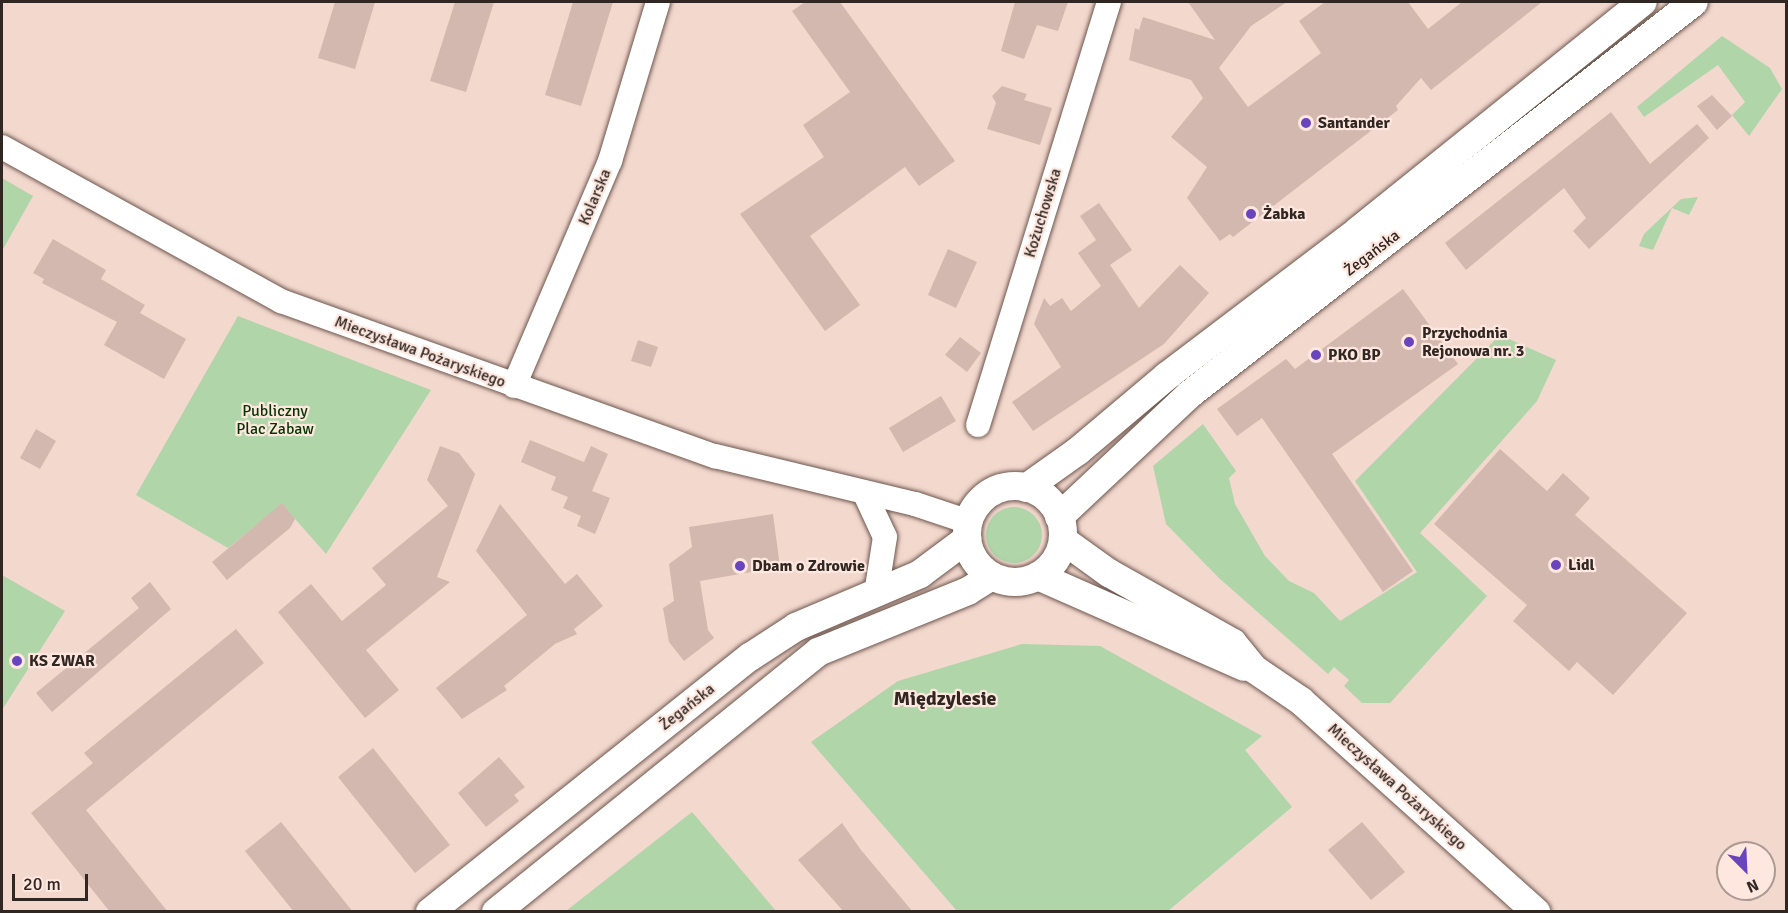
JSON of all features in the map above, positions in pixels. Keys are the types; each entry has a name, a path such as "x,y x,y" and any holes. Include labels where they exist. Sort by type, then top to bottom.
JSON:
{"street":[{"name":"Kolarska","path":"513,386 610,161 658,2"},
{"name":"Kożuchowska","path":"978,425 1109,2"},
{"name":"Żegańska","path":"1026,488 1078,451 1167,376 1359,230 1643,2"},
{"name":"Żegańska","path":"1061,528 1190,394 1694,2"},
{"name":"Mieczysława Pożaryskiego","path":"2,147 281,301 513,386 715,456 865,494 968,530"},
{"path":"1026,488 1046,498 1061,528 1055,561 1038,576 1015,582 992,576 975,560 968,530 975,508 991,494 1026,488"},
{"path":"865,494 885,537 876,594"},
{"name":"Mieczysława Pożaryskiego","path":"1061,528 1109,573 1233,643 1254,669 1301,701 1536,912"},
{"name":"Żegańska","path":"430,912 750,657 796,627 920,574 968,530"},
{"path":"496,912 818,652 968,591 992,576"},
{"name":"Mieczysława Pożaryskiego","path":"1038,576 1234,664 1254,669"}],"green space":[{"path":"1722,36 1770,68 1782,89 1749,136 1732,115 1745,102 1718,65 1644,117 1637,107"},
{"path":"2,178 33,196 2,251"},
{"path":"1698,197 1689,215 1672,208 1653,250 1639,246 1644,234 1681,199"},
{"name":"Publiczny Plac Zabaw","path":"238,316 431,390 326,554 282,504 228,548 136,495"},
{"path":"1500,335 1556,360 1537,401 1420,533 1487,596 1390,703 1362,703 1344,686 1349,680 1334,667 1328,674 1219,578 1166,524 1153,466 1203,424 1236,471 1229,478 1235,504 1265,556 1289,581 1314,593 1340,621 1417,572 1355,481"},
{"path":"1009,507 1019,507 1034,515 1040,524 1042,535 1040,546 1034,555 1019,563 1009,563 998,558 991,551 986,540 986,530 991,519 998,512"},
{"name":"KS ZWAR","path":"2,575 65,611 2,710"},
{"path":"1022,644 1100,646 1262,736 1245,750 1292,807 1168,911 957,911 811,742 898,681"},
{"path":"692,812 776,911 566,911"}],"building":[{"path":"335,2 375,2 355,69 318,58"},
{"path":"455,2 494,2 466,92 430,81"},
{"path":"573,2 613,2 581,106 545,95"},
{"path":"805,2 840,2 955,161 919,186 905,167 810,236 860,305 825,331 740,214 824,157 803,125 850,92 792,11"},
{"path":"1015,2 1068,2 1058,31 1037,25 1024,59 1001,51"},
{"path":"1188,2 1287,2 1251,26 1219,68 1248,107 1321,53 1299,21 1325,2 1408,2 1428,29 1462,2 1542,2 1431,90 1421,78 1396,106 1398,110 1233,237 1230,234 1220,241 1187,198 1207,167 1171,137 1203,98 1191,80 1129,60 1135,28 1139,30 1143,17 1215,40"},
{"path":"1002,86 1027,94 1024,100 1052,108 1040,145 987,129 996,103 992,96"},
{"path":"1712,95 1732,116 1717,130 1697,106"},
{"path":"1611,112 1650,164 1697,124 1709,138 1589,249 1573,231 1586,218 1564,188 1466,270 1445,243"},
{"path":"1099,203 1132,250 1110,265 1139,308 1180,265 1209,293 1164,344 1033,431 1012,402 1061,367 1034,324 1044,298 1050,306 1062,298 1071,311 1101,286 1078,253 1096,240 1080,216"},
{"path":"53,239 106,270 101,279 145,305 140,313 186,339 164,379 104,345 117,322 42,283 44,279 33,273"},
{"path":"948,249 977,262 956,308 928,295"},
{"path":"1403,289 1458,364 1332,454 1413,571 1383,592 1262,418 1237,436 1217,409 1286,359 1295,369"},
{"path":"960,337 981,353 967,372 945,355"},
{"path":"638,340 658,347 651,367 631,361"},
{"path":"941,396 956,421 903,452 889,428"},
{"path":"36,429 56,441 40,469 20,458"},
{"path":"530,440 584,462 591,446 608,454 592,491 610,498 595,534 577,526 581,516 563,508 568,497 551,490 556,477 521,462"},
{"path":"440,446 459,453 475,474 437,577 450,582 366,650 399,690 365,718 278,612 311,584 342,621 386,585 372,568 448,506 427,480"},
{"name":"Lidl","path":"1500,449 1547,491 1563,473 1590,498 1575,515 1687,613 1613,695 1577,662 1569,671 1513,621 1527,605 1434,524"},
{"path":"282,503 295,519 290,528 227,580 212,562"},
{"path":"500,504 565,584 577,574 603,606 574,629 577,634 555,644 504,686 507,690 462,719 436,688 527,615 476,551"},
{"path":"773,514 780,567 700,581 708,630 714,638 684,661 669,642 663,608 674,601 669,564 692,547 689,527"},
{"path":"150,582 171,609 52,712 36,693 139,608 131,598"},
{"path":"236,629 264,663 86,810 168,912 110,912 31,813 93,763 84,753"},
{"path":"373,748 450,845 415,873 338,777"},
{"path":"499,757 525,787 514,795 519,801 486,827 458,793"},
{"path":"281,822 353,912 294,912 245,851"},
{"path":"1362,822 1405,872 1371,900 1328,850"},
{"path":"842,823 861,850 913,912 844,912 798,860"}],"place":[{"name":"Santander","path":"1306,123"},
{"name":"Żabka","path":"1251,214"},
{"name":"Przychodnia Rejonowa nr. 3","path":"1409,342"},
{"name":"PKO BP","path":"1316,355"},
{"name":"Lidl","path":"1556,565"},
{"name":"Dbam o Zdrowie","path":"740,566"},
{"name":"KS ZWAR","path":"17,661"}],"district":[{"name":"Międzylesie","path":"945,698"}]}
